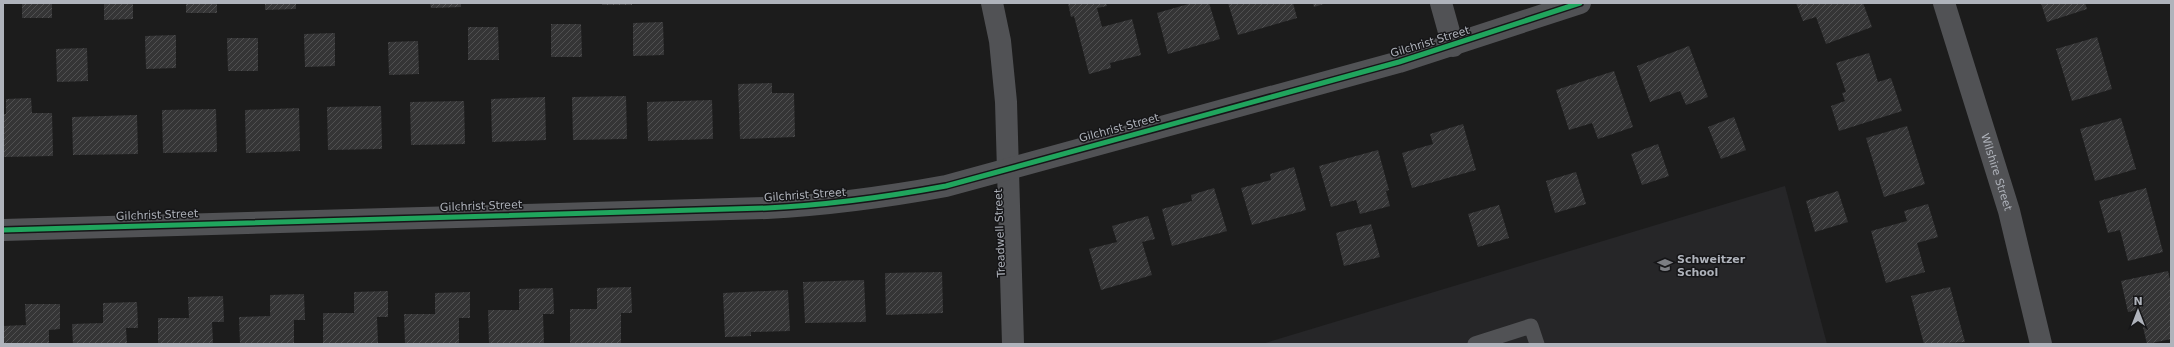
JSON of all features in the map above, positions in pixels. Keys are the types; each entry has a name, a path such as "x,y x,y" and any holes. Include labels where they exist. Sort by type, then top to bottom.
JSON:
{"street":[{"name":"Treadwell Street","path":"992,3 1000,41 1006,102 1013,344"},
{"path":"1440,3 1453,46"},
{"name":"Gilchrist Street","path":"3,230 828,205 883,198 939,188 1453,46 1580,3"},
{"name":"Wilshire Street","path":"1944,3 2009,211 2041,344"}],"lane":[{"path":"1475,344 1531,326 1537,344"}],"shaded area":[{"name":"Schweitzer School","path":"1785,186 1827,344 1262,344"}],"building":[{"path":"22,3 52,3 52,18 22,18"},
{"path":"104,3 133,3 133,19 104,20"},
{"path":"186,3 217,3 217,13 186,13"},
{"path":"265,3 296,3 296,9 265,10"},
{"path":"430,3 461,3 461,7 431,8"},
{"path":"602,3 632,3 632,5 602,5"},
{"path":"1068,3 1106,3 1107,6 1097,8 1102,27 1132,19 1141,55 1110,63 1111,68 1089,74 1074,16 1071,17"},
{"path":"1192,3 1209,3 1220,39 1168,54 1157,13"},
{"path":"1228,3 1293,3 1297,18 1238,35"},
{"path":"1313,3 1327,3 1314,7"},
{"path":"1796,3 1863,3 1872,27 1826,44 1816,17 1803,21"},
{"path":"2041,3 2085,3 2087,9 2047,22"},
{"path":"663,22 664,55 633,56 633,23"},
{"path":"551,24 581,24 582,57 551,57"},
{"path":"468,27 498,27 499,60 468,60"},
{"path":"335,33 335,66 305,67 304,34"},
{"path":"176,35 176,68 146,69 145,36"},
{"path":"2097,37 2112,89 2072,101 2056,49"},
{"path":"227,38 258,38 258,71 228,71"},
{"path":"418,41 419,74 389,75 388,42"},
{"path":"1689,46 1708,97 1686,105 1680,91 1650,102 1637,66"},
{"path":"87,48 88,81 57,82 56,49"},
{"path":"1869,53 1878,82 1891,78 1902,111 1839,131 1831,106 1845,101 1842,93 1846,92 1836,63"},
{"path":"1614,71 1633,127 1598,139 1592,123 1569,130 1556,90"},
{"path":"772,83 772,93 794,93 795,137 740,139 738,84"},
{"path":"626,96 627,139 573,140 572,97"},
{"path":"545,97 546,140 492,142 491,99"},
{"path":"31,98 32,113 52,113 53,156 3,157 3,114 6,114 6,99"},
{"path":"712,100 713,139 648,141 647,102"},
{"path":"464,101 465,144 411,145 410,102"},
{"path":"381,106 382,149 328,150 327,107"},
{"path":"299,108 300,151 246,153 245,110"},
{"path":"216,109 217,152 163,153 162,110"},
{"path":"137,115 138,154 73,155 72,117"},
{"path":"1734,117 1746,150 1721,159 1708,127"},
{"path":"2121,118 2136,169 2095,181 2080,129"},
{"path":"1463,124 1476,170 1412,188 1402,153 1433,144 1430,134"},
{"path":"1907,126 1925,184 1884,197 1866,138"},
{"path":"1658,144 1669,176 1642,185 1631,154"},
{"path":"1378,150 1389,190 1386,191 1390,206 1360,214 1356,200 1331,207 1319,166"},
{"path":"1294,167 1306,210 1252,225 1241,188 1271,180 1270,174"},
{"path":"1576,172 1586,204 1555,213 1546,181"},
{"path":"1214,188 1227,231 1172,246 1162,209 1192,201 1191,195"},
{"path":"2146,188 2163,252 2128,261 2120,230 2108,233 2099,201"},
{"path":"1838,191 1848,222 1815,232 1806,201"},
{"path":"1928,204 1938,237 1917,243 1925,272 1886,283 1871,231 1907,221 1904,211"},
{"path":"1499,205 1509,238 1478,247 1468,214"},
{"path":"1148,216 1155,239 1142,242 1152,275 1101,290 1089,249 1117,242 1112,226"},
{"path":"1371,224 1380,257 1344,266 1336,233"},
{"path":"2168,271 2171,284 2171,339 2147,344 2139,310 2128,312 2121,281"},
{"path":"942,272 943,313 886,315 885,273"},
{"path":"864,280 866,322 805,323 803,282"},
{"path":"631,287 632,313 621,313 621,344 570,344 570,309 597,309 597,288"},
{"path":"1950,287 1965,342 1924,344 1911,296"},
{"path":"553,288 554,314 543,314 544,344 489,344 488,310 519,310 519,289"},
{"path":"788,290 790,331 751,332 751,336 725,337 723,293"},
{"path":"388,291 388,317 377,317 378,344 323,344 323,313 354,313 354,292"},
{"path":"470,292 470,318 459,318 459,344 405,344 404,314 435,314 435,293"},
{"path":"304,294 305,320 294,320 294,344 240,344 239,317 270,316 270,295"},
{"path":"223,296 224,322 212,322 213,344 158,344 158,318 189,318 188,297"},
{"path":"137,302 138,328 126,328 127,344 73,344 72,324 103,323 103,303"},
{"path":"25,304 60,304 60,329 49,330 49,344 3,344 3,326 26,325"}],"cycle path":[{"path":"3,230 767,208 835,203 901,194 946,186 1399,62 1580,3"}],"place":[{"name":"Schweitzer School","path":"1665,265"}]}
